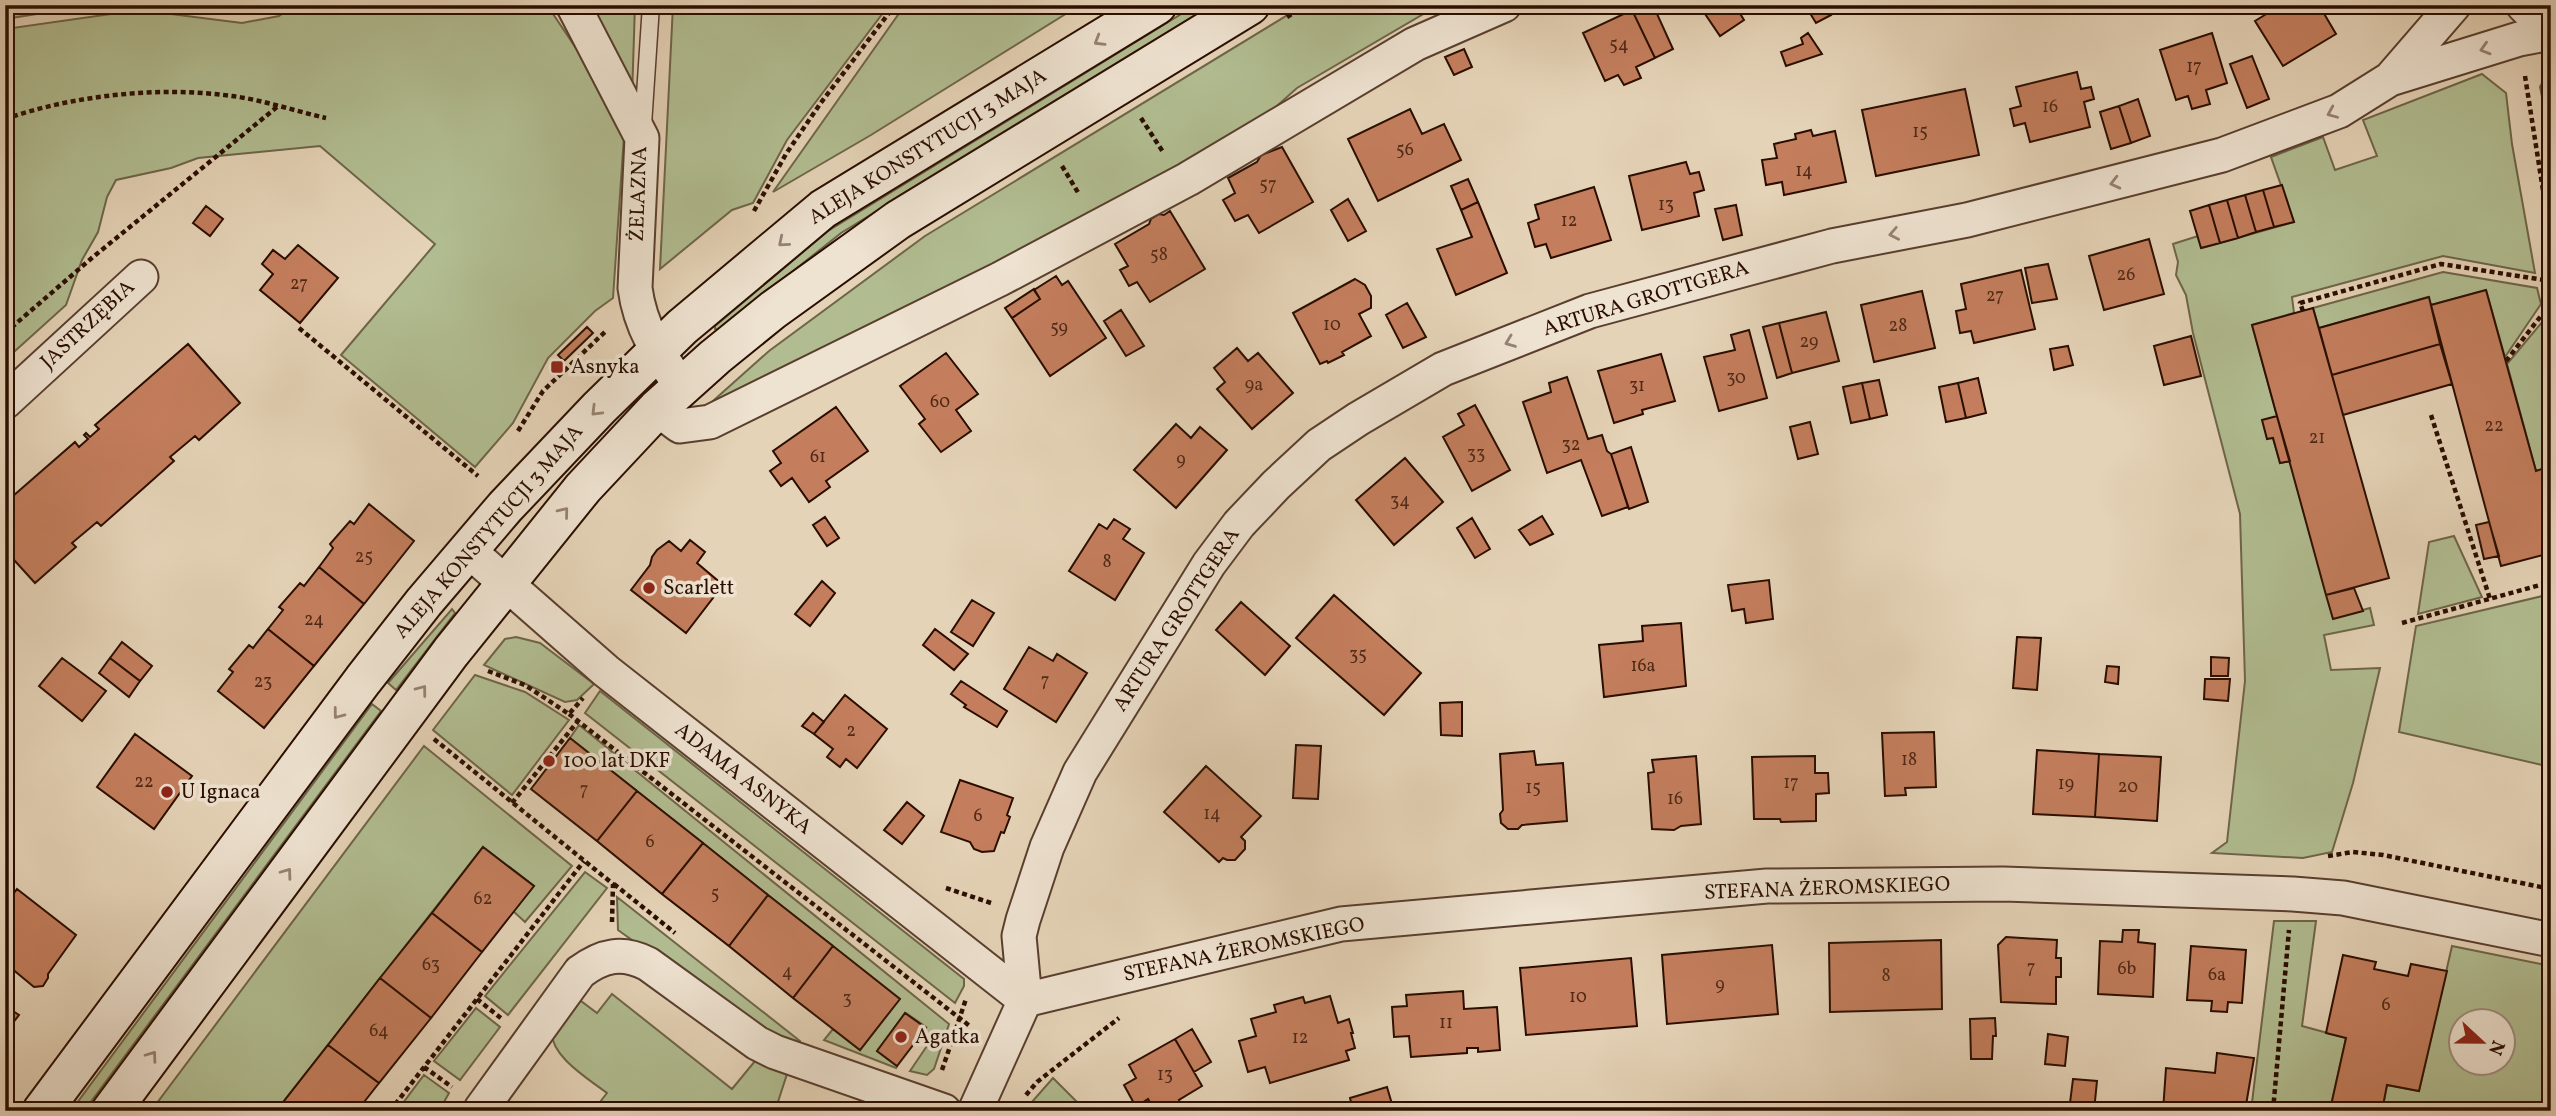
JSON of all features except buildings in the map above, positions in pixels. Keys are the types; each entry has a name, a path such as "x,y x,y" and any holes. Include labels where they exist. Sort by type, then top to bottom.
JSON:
{"main road":[{"name":"ALEJA KONSTYTUCJI 3 MAJA","path":"42,1111 363,680 468,550 543,465 656,352 731,285 823,209 1157,5"},
{"name":"ALEJA KONSTYTUCJI 3 MAJA","path":"111,1111 404,714 506,582 583,488 670,398 773,310 898,220 1251,5"}],"street":[{"name":"ŻELAZNA","path":"573,5 642,138 635,288 639,313 656,352 670,398"},
{"path":"670,398 680,426 710,422 1000,279 1183,182 1415,44 1504,5"},
{"name":"ARTURA GROTTGERA","path":"975,1111 1025,1000 1019,936 1024,914 1047,847 1080,772 1209,564 1239,524 1319,445 1443,369 1590,311 1832,246 1967,220 2222,155 2339,111 2390,79 2454,5"},
{"path":"2523,5 2551,33"},
{"path":"2390,79 2519,39 2551,33"},
{"name":"JASTRZĘBIA","path":"5,402 141,277"},
{"name":"ADAMA ASNYKA","path":"468,550 606,671 1025,1000"},
{"name":"STEFANA ŻEROMSKIEGO","path":"1025,1000 1341,924 1767,886 2003,884 2293,894 2343,898 2551,940"},
{"path":"481,1109 580,972 594,961 631,956 648,964 757,1043 775,1052 936,1108"}],"lane":[{"path":"642,138 651,5"}],"path":[{"path":"754,211 786,154 820,104 895,5"},
{"path":"5,119 41,107 136,92 232,96 326,118"},
{"path":"2529,105 2551,241"},
{"path":"5,333 93,257 277,107"},
{"path":"1134,108 1183,182"},
{"path":"2302,311 2300,303 2441,264 2544,279 2551,286"},
{"path":"2506,361 2551,303"},
{"path":"299,328 479,477"},
{"path":"2431,415 2490,599"},
{"path":"2402,623 2551,582"},
{"path":"404,714 613,884 612,957"},
{"path":"569,714 1002,1051 1037,1082"},
{"path":"512,803 578,721"},
{"path":"2315,858 2353,852 2383,855 2551,889"},
{"path":"390,1111 584,861"},
{"path":"944,887 1024,914"},
{"path":"2273,1111 2293,894"},
{"path":"936,1108 978,963"},
{"path":"1020,1101 1037,1082 1119,1017 1132,1013"}],"green space":[{"path":"46,5 93,5 5,19 5,14"},
{"path":"183,5 280,5 243,13"},
{"path":"294,5 544,5 549,8 625,121 613,298 595,311 548,358 513,423 475,467 341,355 435,244 320,146 198,158 171,168 116,180 107,197 98,232 82,260 66,305 5,360 5,29 139,10 242,23 279,16"},
{"path":"581,5 635,5 632,97"},
{"path":"673,5 889,5 787,140 753,203 732,210 660,269"},
{"path":"905,5 1080,5 871,135 773,192"},
{"path":"1196,5 1212,5 841,233 719,330 715,329 715,326 828,231"},
{"path":"1304,5 1452,5 1427,12 1297,88 1268,114 1101,210 704,409 769,351 925,236"},
{"path":"2551,67 2551,140 2540,87"},
{"path":"2482,74 2506,93 2512,144 2535,273 2443,256 2292,297 2294,313 2252,325 2277,416 2273,438 2280,463 2290,461 2333,618 2370,608 2374,625 2324,635 2331,670 2380,668 2353,783 2332,852 2303,858 2212,853 2227,842 2245,681 2240,514 2193,333 2186,295 2176,275 2178,262 2173,244 2198,236 2202,248 2294,222 2271,157 2323,137 2335,170 2377,156 2363,120"},
{"path":"2443,272 2537,288 2541,304 2505,357 2486,290 2431,305 2428,297 2319,328 2313,308"},
{"path":"2551,318 2551,467 2536,471 2507,364 2543,321"},
{"path":"2454,536 2482,597 2418,614 2429,542"},
{"path":"2551,594 2551,767 2399,732 2416,626"},
{"path":"452,609 455,613 396,690 388,683"},
{"path":"516,637 540,643 594,684 577,700 565,702 484,665 505,639"},
{"path":"475,675 525,692 569,720 512,795 433,730"},
{"path":"600,691 964,979 964,986 955,1003 585,713"},
{"path":"372,704 381,711 84,1111 71,1111"},
{"path":"579,725 949,1024 934,1069 927,1075 910,1071 931,1040 922,1032 926,1027 906,1013 877,1051 897,1066 896,1068 824,1040 833,1029 860,1050 899,999 570,738"},
{"path":"424,746 572,866 525,922 513,911 534,886 483,847 276,1111 151,1111"},
{"path":"585,872 607,888 508,1015 485,996"},
{"path":"617,897 800,1041 798,1046 769,1038 618,930"},
{"path":"2274,921 2316,921 2302,1026 2346,1038 2330,1110 2332,1111 2251,1111"},
{"path":"2452,946 2551,966 2551,1111 2382,1111 2387,1085 2419,1091"},
{"path":"612,994 732,1089 755,1061 787,1074 775,1111 593,1111 607,1093 562,1056 552,1037 553,1028 573,995 597,1013"},
{"path":"476,1008 500,1027 460,1080 434,1061"},
{"path":"424,1075 449,1093 439,1111 397,1111"},
{"path":"1053,1078 1086,1111 1024,1111"}],"place":[{"name":"Asnyka","path":"557,367"},
{"name":"Scarlett","path":"649,588"},
{"name":"100 lat DKF","path":"549,761"},
{"name":"U Ignaca","path":"167,792"},
{"name":"Agatka","path":"901,1037"}]}
